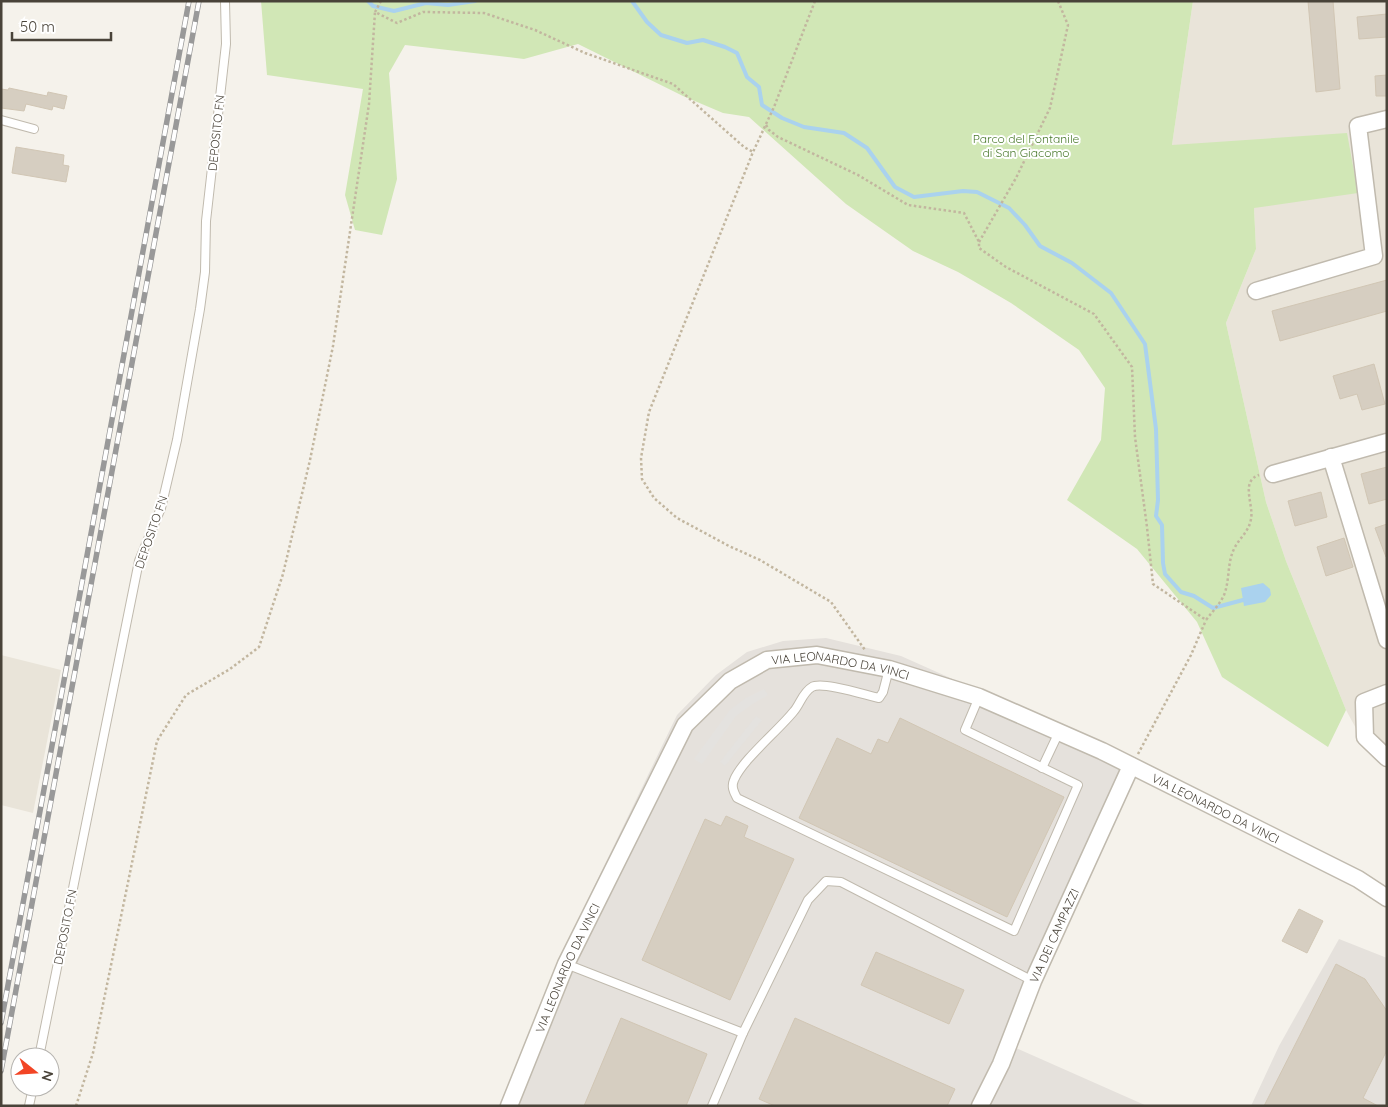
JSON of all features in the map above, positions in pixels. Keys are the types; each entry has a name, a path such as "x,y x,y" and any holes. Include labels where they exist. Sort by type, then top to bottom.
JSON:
{"street":[{"path":"1256,291 1374,256 1358,126 1387,119"},
{"path":"1273,474 1387,442"},
{"path":"1331,457 1387,640"},
{"name":"VIA LEONARDO DA VINCI","path":"509,1106 566,964 685,725 730,681 767,660 817,655 882,668 979,697 1131,766 1358,879 1387,898"},
{"path":"1387,693 1364,702 1365,737 1387,758"},
{"name":"VIA DEI CAMPAZZI","path":"980,1106 1001,1064 1033,981 1131,766"}],"lane":[{"name":"DEPOSITO FN","path":"41,1047 139,561 161,508 177,440 197,328 205,272 206,221 226,44 225,1"},
{"path":"1,120 34,129"},
{"path":"882,668 884,692 879,698 822,684 812,686 806,692 796,710 748,760 734,778 732,789 737,798 1014,931 1078,785 965,730 979,697"},
{"path":"1042,768 1059,732"},
{"path":"712,1106 743,1033 808,900 826,881 841,882 1033,981"},
{"path":"566,964 743,1033"}],"path":[{"path":"815,1 770,117 753,152 649,412 641,458 642,479 654,498 677,518 729,546 760,560 831,602 882,668"},
{"path":"979,242 1003,200 1050,108 1068,25 1058,1"},
{"path":"76,1106 93,1053 157,741 186,694 230,669 260,647 283,574 310,460 333,346 369,104 375,11 381,2"},
{"path":"375,11 397,24 423,12 484,13 535,30 585,53 673,84 744,147 753,152"},
{"path":"766,125 778,137 858,175 908,205 964,212 979,242 979,248 1006,267 1094,314 1132,367 1134,437 1153,584 1206,620"},
{"path":"1131,766 1182,672 1206,620 1224,594 1232,552 1238,540 1246,532 1251,519 1248,484 1253,477 1273,474"}],"shaded area":[{"path":"1193,1 1387,1 1387,766 1364,743 1346,710 1286,561 1266,502 1226,323 1256,249 1254,208 1172,145"},
{"path":"826,638 901,656 1129,758 1016,1048 1147,1106 499,1106 562,953 677,715 716,675 747,652 783,641"},
{"path":"1,655 61,670 33,813 1,805"},
{"path":"764,689 768,695 736,716 702,764 694,759 730,710 746,698"},
{"path":"756,716 762,720 725,766 720,762"},
{"path":"1339,939 1387,958 1387,1106 1251,1106 1279,1046"}],"green space":[{"name":"Parco del Fontanile di San Giacomo","path":"261,1 1193,1 1172,145 1347,133 1358,193 1254,208 1256,249 1226,323 1266,502 1286,561 1346,710 1328,747 1222,677 1197,622 1137,549 1067,500 1101,440 1105,388 1079,350 1011,303 958,272 913,251 846,204 749,117 723,113 683,96 578,44 524,59 405,45 389,73 397,179 382,235 355,230 345,195 363,89 267,75"}],"water":[{"path":"1263,583 1270,589 1271,595 1265,602 1244,606 1241,588"}],"building":[{"path":"1308,1 1333,1 1340,89 1316,92"},
{"path":"1387,14 1387,37 1359,39 1357,17"},
{"path":"1387,75 1387,96 1376,96 1375,76"},
{"path":"9,88 47,96 48,92 67,96 64,109 53,106 52,110 26,104 24,111 1,108 1,89 8,90"},
{"path":"16,147 64,155 63,165 69,166 66,182 12,173"},
{"path":"1387,280 1387,311 1280,341 1272,311"},
{"path":"1374,364 1385,404 1362,410 1357,394 1340,399 1333,376"},
{"path":"1387,467 1387,499 1369,504 1361,474"},
{"path":"1321,492 1327,517 1295,526 1288,501"},
{"path":"1387,524 1387,557 1386,557 1375,528"},
{"path":"1344,538 1353,567 1326,576 1317,547"},
{"path":"900,718 1064,797 1007,917 799,818 837,738 871,754 878,739 888,743"},
{"path":"726,816 748,826 744,837 794,859 730,1000 642,960 705,819 721,826"},
{"path":"1299,909 1323,921 1307,953 1282,941"},
{"path":"876,952 964,990 949,1024 861,985"},
{"path":"1336,964 1365,979 1387,1011 1387,1050 1363,1098 1378,1106 1264,1106"},
{"path":"621,1018 707,1054 686,1106 584,1106"},
{"path":"795,1018 955,1089 947,1106 775,1106 759,1099"}],"waterway":[{"path":"368,1 373,6 394,11 426,3 448,5 475,1"},
{"path":"632,1 647,22 661,35 687,43 703,40 737,53 747,77 759,87 762,105 782,118 804,127 844,133 867,148 895,187 914,197 963,191 977,192 1009,208 1025,225 1040,246 1072,263 1111,293 1145,344 1156,429 1158,500 1156,516 1162,525 1165,574 1181,592 1194,596 1213,608 1243,600"}],"railway":[{"path":"1,1023 189,1"},
{"path":"1,1071 199,1"}]}
